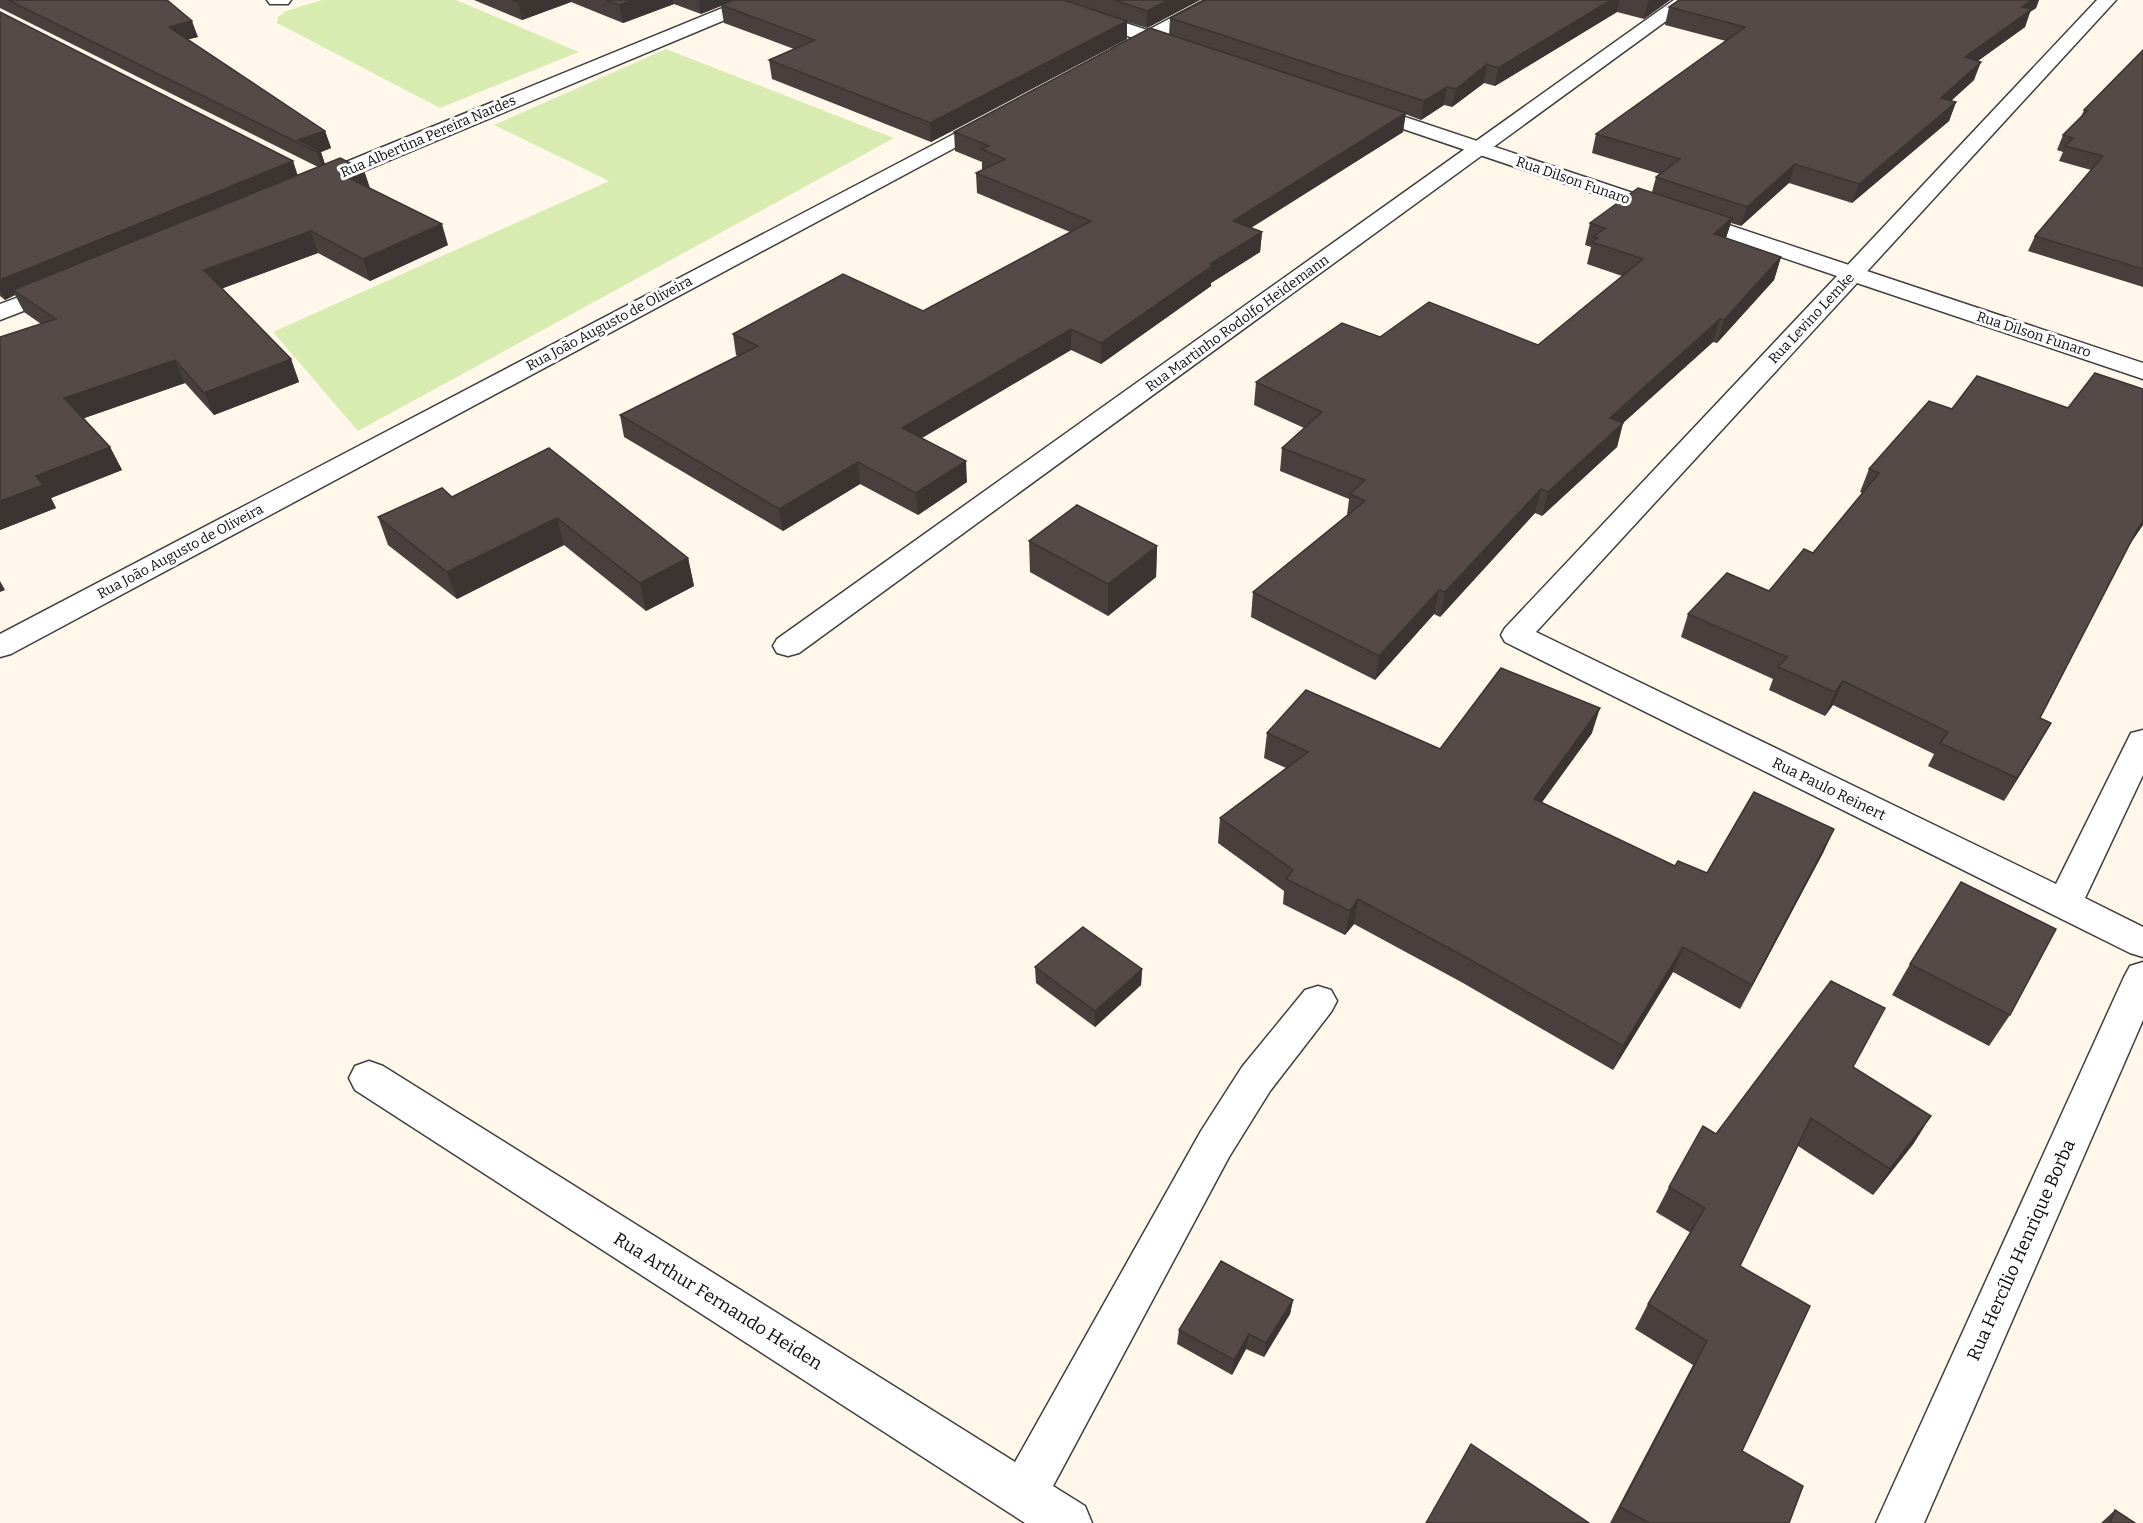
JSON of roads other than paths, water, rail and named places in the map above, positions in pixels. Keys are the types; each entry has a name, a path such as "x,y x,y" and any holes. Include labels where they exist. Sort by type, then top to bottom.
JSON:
{"street":[{"name":"Rua Albertina Pereira Nardes","path":"301,179 322,180 757,0"},
{"path":"1037,0 1204,56"},
{"path":"1096,65 1218,0"},
{"name":"Rua Martinho Rodolfo Heidemann","path":"788,646 1686,0"},
{"name":"Rua Levino Lemke","path":"1516,635 2108,0"},
{"name":"Rua Dilson Funaro","path":"1348,104 2143,371"},
{"name":"Rua João Augusto de Oliveira","path":"0,648 1011,110"},
{"path":"0,314 86,278"},
{"name":"Rua Paulo Reinert","path":"1516,635 2143,943"},
{"path":"2064,904 2143,741"},
{"name":"Rua Hercílio Henrique Borba","path":"1900,1523 2143,977"},
{"path":"1023,1494 1215,1144 1256,1079 1318,1001"},
{"name":"Rua Arthur Fernando Heiden","path":"369,1078 1068,1523"}]}
